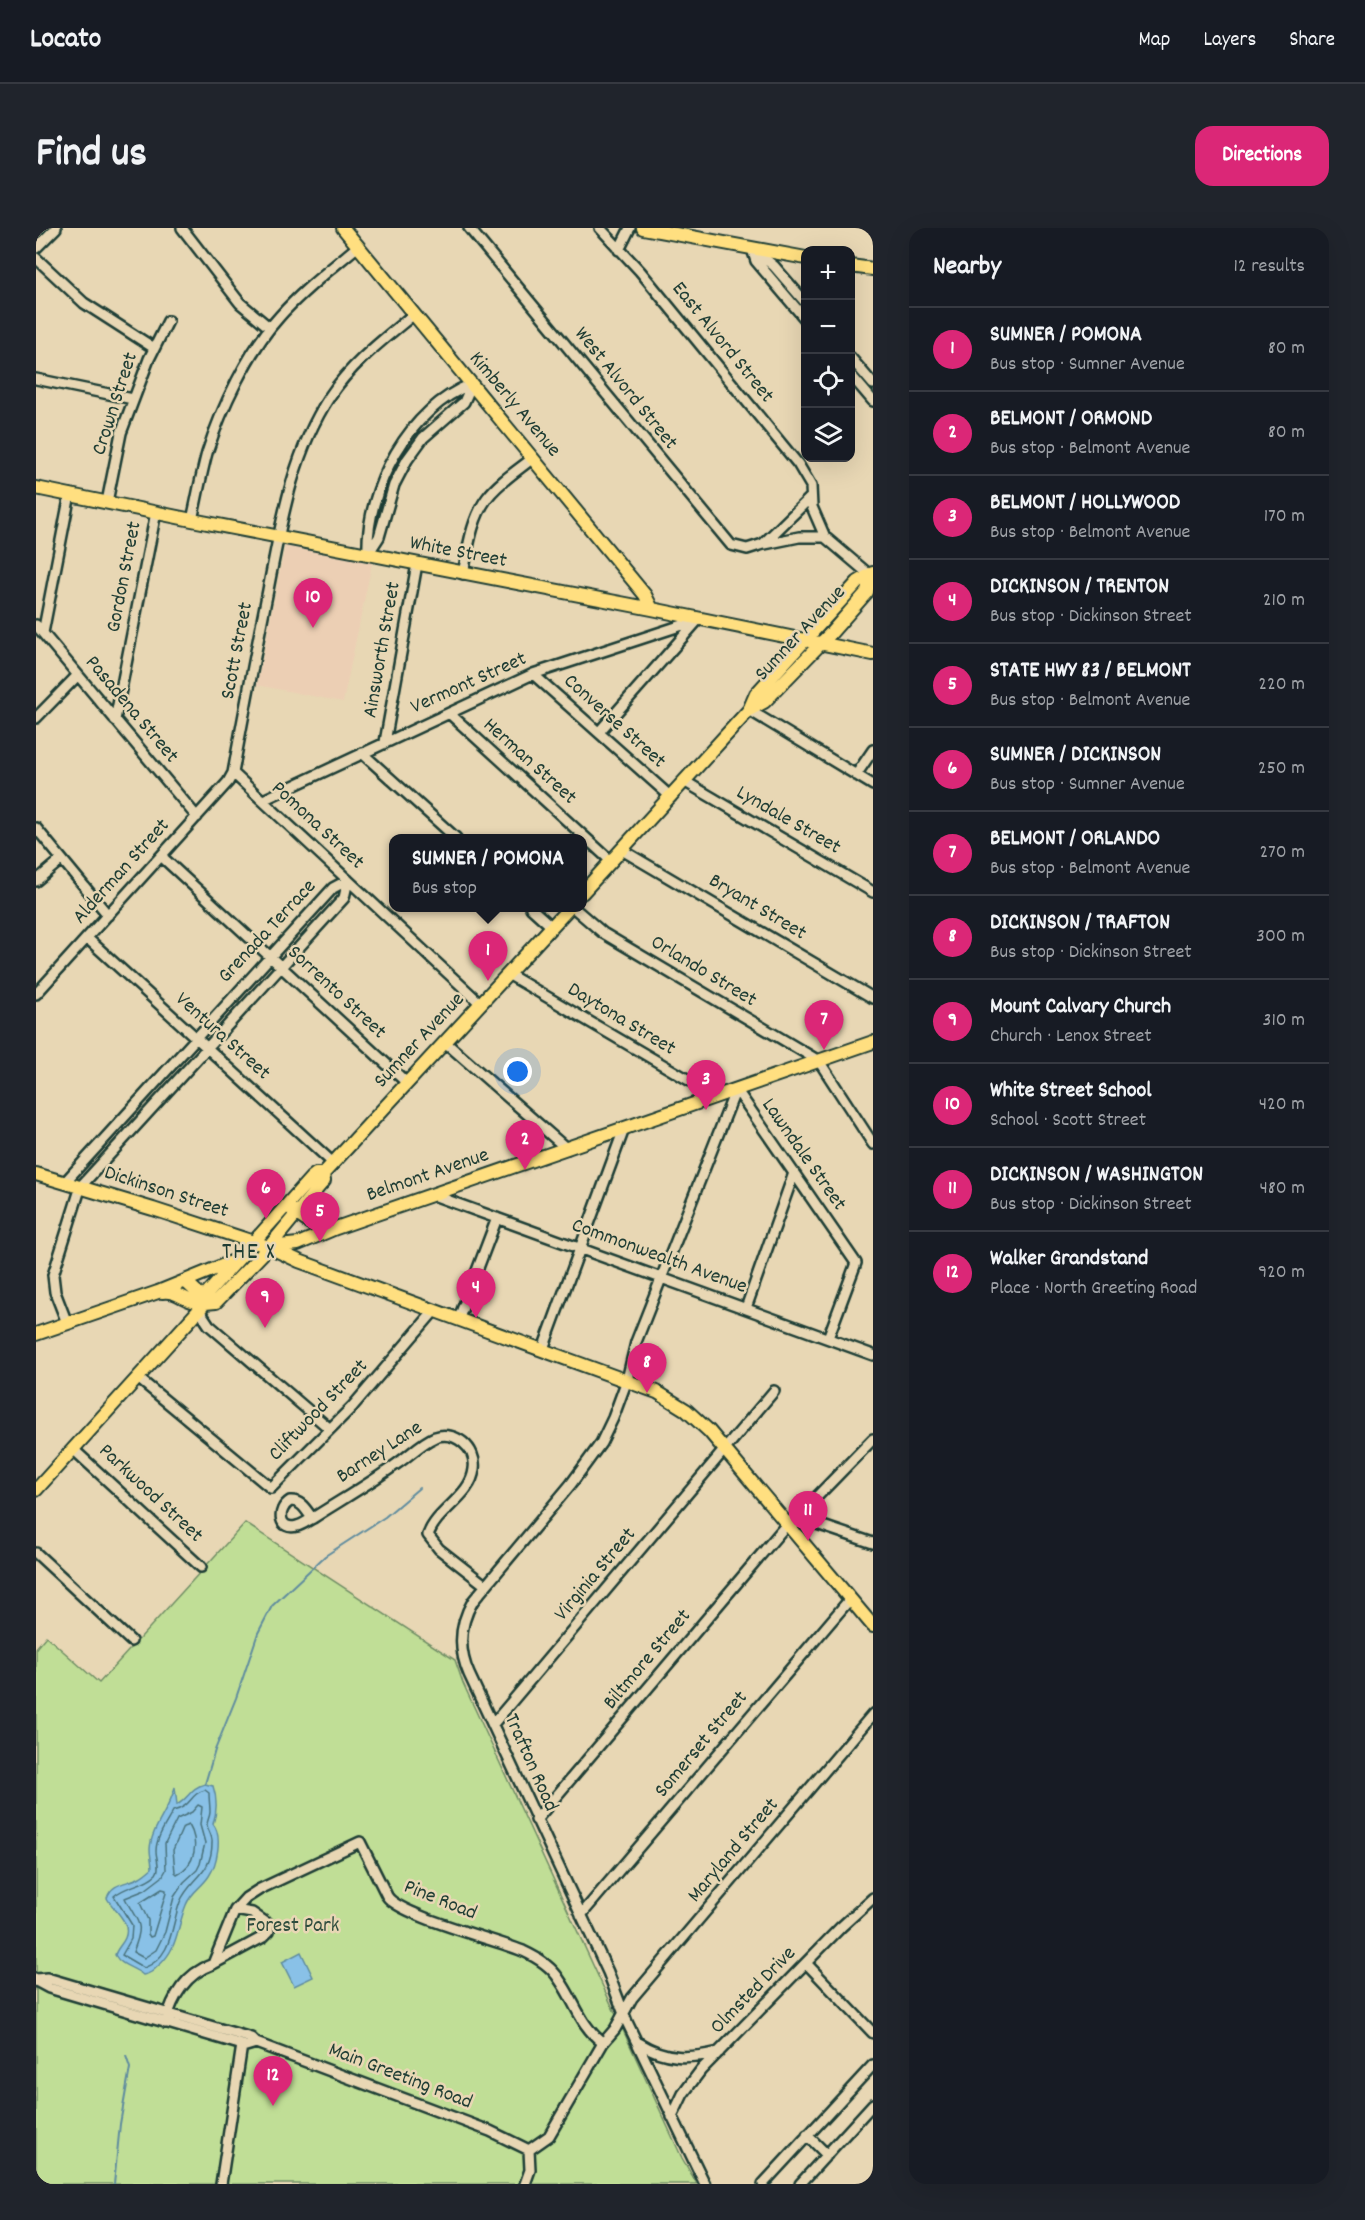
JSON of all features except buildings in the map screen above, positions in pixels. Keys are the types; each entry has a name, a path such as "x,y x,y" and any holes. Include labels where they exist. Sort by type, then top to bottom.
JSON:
{"main road":[{"name":"Kimberly Avenue","path":"343,228 645,595 652,609"},
{"path":"643,228 801,257"},
{"path":"855,267 873,270"},
{"name":"White Street","path":"36,488 873,654"},
{"name":"Sumner Avenue","path":"587,887 749,710 756,694 858,582 872,574"},
{"name":"Sumner Avenue","path":"749,710 764,702 821,643 867,592 872,574"},
{"name":"Sumner Avenue","path":"36,1490 138,1378 201,1305 207,1294 286,1204 311,1178 316,1174 323,1174 565,912"},
{"name":"Belmont Avenue","path":"269,1247 298,1244 336,1228 873,1042"},
{"name":"Dickinson Street","path":"36,1174 81,1186 269,1247 299,1261 657,1392 677,1403 698,1420 724,1448 873,1626"},
{"name":"Sumner Avenue","path":"201,1305 216,1302 269,1247 324,1181 323,1174"},
{"path":"286,1204 311,1225 336,1228"},
{"path":"36,1334 158,1292 238,1259"},
{"path":"158,1292 176,1292 191,1302 201,1305 199,1294 184,1281"}],"street":[{"path":"36,248 56,228"},
{"path":"182,228 240,303 270,328"},
{"name":"West Alvord Street","path":"470,228 727,542 737,548 747,549 799,537 825,537"},
{"name":"East Alvord Street","path":"600,228 640,271 798,464 810,483 813,512 825,537 872,574"},
{"path":"619,250 630,228"},
{"path":"192,520 208,453 222,415 246,367 270,328 301,294 358,246"},
{"path":"752,249 774,266 803,300"},
{"path":"752,249 756,261 801,314"},
{"path":"36,258 90,308 154,348"},
{"name":"Scott Street","path":"233,773 279,536 298,462 324,405 343,379 366,354 414,314"},
{"name":"Crown Street","path":"107,502 121,433 154,348 168,321"},
{"path":"855,363 873,384"},
{"path":"36,379 134,399"},
{"path":"855,380 873,401"},
{"path":"368,554 368,535 381,484 395,455 430,411 454,390 472,384"},
{"path":"368,554 379,537 392,490 406,460 422,440 464,402 472,384"},
{"path":"411,432 422,440"},
{"path":"463,574 471,534 483,505 493,492 533,458"},
{"path":"381,484 392,490"},
{"path":"43,633 70,494"},
{"path":"764,544 811,497"},
{"name":"Gordon Street","path":"115,720 156,512"},
{"name":"Ainsworth Street","path":"385,742 417,564"},
{"path":"599,732 698,620"},
{"name":"Vermont Street","path":"263,800 533,674 698,620"},
{"name":"Pasadena Street","path":"36,625 197,817"},
{"name":"Converse Street","path":"533,674 670,797"},
{"path":"36,718 78,675"},
{"path":"749,710 873,785"},
{"name":"Herman Street","path":"449,713 581,834"},
{"path":"856,775 873,750"},
{"path":"362,753 452,834"},
{"name":"Pomona Street","path":"233,773 481,1004"},
{"name":"Alderman Street","path":"36,994 197,817 228,782 233,773"},
{"name":"Lyndale Street","path":"684,781 873,892"},
{"path":"36,828 108,915"},
{"name":"Herman Street","path":"587,839 611,861"},
{"name":"Bryant Street","path":"622,850 873,998"},
{"name":"Sorrento Street","path":"161,856 407,1083"},
{"path":"36,881 62,860"},
{"name":"Grenada Terrace","path":"65,1182 269,956 333,888 348,880"},
{"name":"Grenada Terrace","path":"81,1186 344,898 348,880"},
{"path":"535,912 552,927"},
{"name":"Orlando Street","path":"579,912 603,933 819,1061"},
{"name":"Ventura Street","path":"87,938 333,1163"},
{"name":"Daytona Street","path":"508,974 716,1096"},
{"path":"446,1042 567,1149"},
{"path":"819,1061 873,1144"},
{"name":"Lawndale Street","path":"736,1089 856,1263 828,1338"},
{"name":"Trafton Road","path":"705,2184 623,2012 608,1972 469,1674 460,1647 465,1617 485,1585 594,1454 613,1418 627,1380 636,1342 736,1089"},
{"path":"543,1349 624,1129"},
{"path":"746,1308 794,1173"},
{"path":"67,1323 55,1292 53,1275 81,1186"},
{"name":"Commonwealth Avenue","path":"433,1194 873,1355"},
{"path":"459,1318 497,1218"},
{"path":"201,1305 209,1325 330,1429"},
{"name":"Cliftwood Street","path":"138,1378 271,1488 352,1407 435,1310"},
{"name":"Virginia Street","path":"493,1724 774,1391"},
{"name":"Barney Lane","path":"312,1518 381,1475 428,1441 441,1436 453,1437 462,1441 471,1451 474,1458 474,1471 465,1490 438,1519 428,1535 439,1549 485,1585"},
{"name":"Biltmore Street","path":"536,1820 787,1524 869,1448 873,1439"},
{"name":"Parkwood Street","path":"73,1449 201,1567"},
{"path":"787,1524 808,1521 873,1543"},
{"path":"36,1553 131,1641"},
{"name":"Somerset Street","path":"581,1915 850,1599"},
{"name":"Maryland Street","path":"529,2150 549,2136 632,1998 873,1714"},
{"name":"Pine Road","path":"213,1964 235,1910 246,1898 260,1888 360,1842 393,1904 448,1927 505,1945 540,1961 560,1979 582,2022 589,2032 603,2043"},
{"name":"Olmsted Drive","path":"672,2117 689,2086 719,2052 873,1898"},
{"path":"167,2019 173,1999 200,1970 259,1940 269,1931 268,1924 262,1918 248,1911 235,1910"},
{"path":"806,1963 873,2033"},
{"name":"Main Greeting Road","path":"36,1980 44,1986 167,2019 248,2037 256,2043 490,2131 529,2150"},
{"name":"Main Greeting Road","path":"167,2019 242,2045 249,2046 256,2043"},
{"path":"639,2043 655,2052 673,2057 694,2057 719,2052"},
{"path":"221,2184 242,2045"},
{"path":"763,2184 873,2065"},
{"path":"800,2184 873,2104"},
{"path":"807,2135 827,2155"},
{"path":"525,2184 530,2174 529,2150"}],"shaded area":[{"path":"285,546 372,563 343,702 257,685"}],"green space":[{"name":"Forest Park","path":"245,1523 455,1660 463,1683 682,2158 697,2184 36,2184 36,1648 46,1636 99,1683"}],"water":[{"path":"205,1784 213,1786 215,1795 216,1810 213,1824 218,1836 218,1850 212,1871 188,1900 170,1953 153,1971 143,1975 121,1962 115,1955 125,1938 126,1927 121,1916 107,1898 116,1886 140,1877 152,1868 151,1841 175,1787 177,1805 196,1788"},
{"path":"301,1952 313,1977 294,1986 282,1962"}],"waterway":[{"path":"205,1784 215,1750 258,1633 272,1606 325,1556 385,1517 419,1488"},
{"path":"114,2184 120,2124 130,2068 126,2056"}],"place":[{"name":"White Street School","path":"313,628"},
{"name":"SUMNER / POMONA","path":"488,981"},
{"name":"BELMONT / ORLANDO","path":"824,1050"},
{"name":"BELMONT / HOLLYWOOD","path":"706,1110"},
{"name":"BELMONT / ORMOND","path":"525,1170"},
{"name":"SUMNER / DICKINSON","path":"266,1219"},
{"name":"STATE HWY 83 / BELMONT","path":"320,1242"},
{"name":"DICKINSON / TRENTON","path":"476,1318"},
{"name":"Mount Calvary Church","path":"265,1328"},
{"name":"DICKINSON / TRAFTON","path":"647,1393"},
{"name":"DICKINSON / WASHINGTON","path":"808,1541"},
{"name":"Walker Grandstand","path":"273,2106"}],"district":[{"name":"THE X","path":"249,1253"}]}
